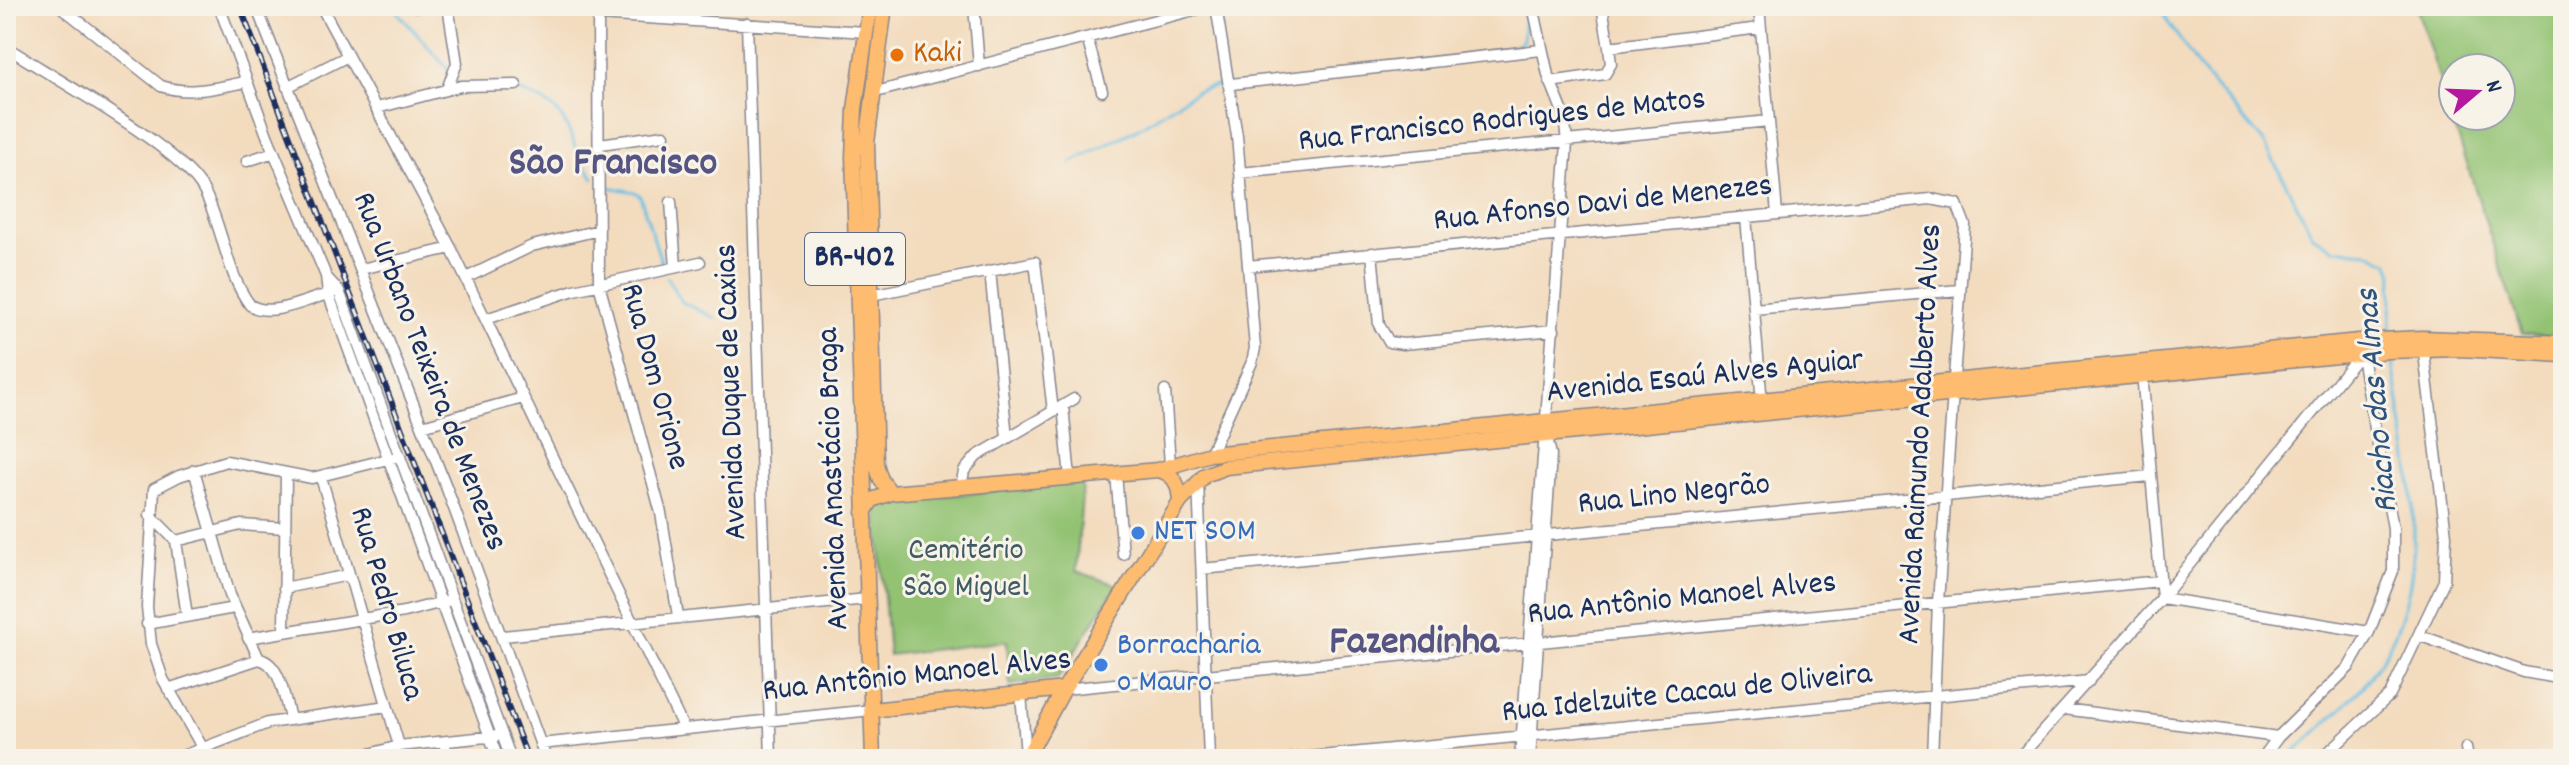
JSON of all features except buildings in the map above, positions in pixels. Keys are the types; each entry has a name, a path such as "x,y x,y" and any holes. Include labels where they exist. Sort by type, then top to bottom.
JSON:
{"main road":[{"name":"Avenida Anastácio Braga","path":"870,6 853,131 861,185 864,512 873,759"},
{"name":"Avenida Anastácio Braga","path":"861,185 885,6"},
{"name":"Avenida Anastácio Braga","path":"864,296 876,464 881,480 891,493"},
{"name":"Avenida Esaú Alves Aguiar","path":"1198,480 1226,467 1380,445 1547,428 2360,347 2423,343 2563,343"},
{"name":"Avenida Esaú Alves Aguiar","path":"2423,343 2563,355"},
{"name":"Avenida Esaú Alves Aguiar","path":"891,493 1116,474 1164,467 1210,454 1380,445"},
{"path":"1026,757 1064,689 1180,502 1198,480 1210,454"},
{"path":"1164,467 1176,481 1180,502"},
{"path":"864,512 872,500 891,493"},
{"name":"Rua Antônio Manoel Alves","path":"872,710 1064,689"}],"street":[{"path":"60,6 161,86 177,92 194,92 246,82"},
{"name":"Rua Urbano Teixeira de Menezes","path":"219,6 246,82 333,292 446,602 498,759"},
{"name":"Rua Urbano Teixeira de Menezes","path":"256,6 503,636 546,759"},
{"path":"321,6 451,248 684,729"},
{"path":"415,6 436,6"},
{"path":"447,89 457,63 448,6"},
{"path":"715,6 715,20"},
{"path":"974,6 979,66"},
{"path":"872,93 1210,6"},
{"path":"1210,454 1252,362 1255,331 1231,84 1216,6"},
{"path":"1520,759 1526,737 1540,536 1540,455 1547,428 1567,143 1564,115 1550,82 1533,6"},
{"path":"1550,82 1605,74 1611,64 1602,6"},
{"path":"1759,6 1777,214"},
{"path":"598,10 866,32"},
{"name":"Rua Dom Orione","path":"598,10 599,284 661,513 678,616"},
{"name":"Avenida Duque de Caxias","path":"747,23 771,759"},
{"path":"1609,47 1760,28"},
{"path":"1087,38 1102,91"},
{"path":"6,47 165,150 192,172 205,192 240,287 250,305 257,309 272,309 333,292"},
{"path":"1231,84 1541,50"},
{"path":"287,87 348,56"},
{"path":"377,108 447,89 516,85"},
{"name":"Rua Francisco Rodrigues de Matos","path":"1240,173 1769,121"},
{"path":"600,144 664,135"},
{"path":"247,161 274,152"},
{"name":"Rua Afonso Davi de Menezes","path":"1248,266 1931,199 1952,202 1960,208"},
{"path":"671,202 676,267"},
{"name":"Avenida Raimundo Adalberto Alves","path":"1932,759 1938,602 1965,225 1960,208"},
{"path":"1746,217 1762,407"},
{"path":"466,278 532,246 599,230"},
{"path":"361,269 451,248"},
{"path":"1372,253 1379,325 1389,342 1403,344 1554,330"},
{"path":"486,319 599,284 700,262"},
{"path":"864,296 1035,262 1070,478"},
{"path":"990,271 1007,437"},
{"path":"1754,309 1959,290"},
{"path":"2321,759 2385,702 2421,636 2440,593 2447,558 2423,343"},
{"path":"2018,759 2162,598 2360,347"},
{"path":"2262,759 2278,737 2339,679 2369,632 2393,571 2395,543 2360,347"},
{"path":"2142,369 2162,598"},
{"path":"1164,467 1165,391"},
{"path":"422,426 523,398"},
{"path":"961,487 971,460 1074,399"},
{"path":"209,759 168,689 154,657 147,624 152,495 161,483 194,470 231,461 286,474 321,477 394,457"},
{"path":"194,470 234,608 259,659"},
{"path":"284,630 286,474"},
{"path":"1116,474 1123,554"},
{"name":"Rua Lino Negrão","path":"1202,569 2150,476"},
{"name":"Rua Pedro Biluca","path":"321,477 399,746"},
{"path":"1198,480 1209,759"},
{"path":"150,515 176,541 187,616"},
{"path":"176,541 241,525 285,528"},
{"path":"284,588 349,575"},
{"name":"Rua Antônio Manoel Alves","path":"1064,689 2160,581"},
{"path":"2162,598 2369,632"},
{"path":"503,636 867,599"},
{"path":"248,638 446,602"},
{"name":"Rua Urbano Teixeira de Menezes","path":"446,602 511,759"},
{"path":"147,624 234,608"},
{"path":"2421,636 2524,672 2563,679"},
{"path":"168,689 259,659 267,661 276,672 290,718"},
{"name":"Rua Idelzuite Cacau de Oliveira","path":"1290,759 2089,681"},
{"path":"1021,694 1026,757"},
{"path":"175,759 249,729 290,718 387,706"},
{"path":"2064,709 2278,737"},
{"name":"Rua Antônio Manoel Alves","path":"540,744 872,710"},
{"path":"352,759 399,746 502,735"},
{"path":"1526,737 1530,759"},
{"path":"444,742 448,759"}],"green space":[{"path":"598,6 715,6 715,20 598,15"},
{"path":"2416,6 2563,6 2563,336 2522,334 2457,132 2517,132 2517,52 2437,52 2437,71"},
{"name":"Cemitério São Miguel","path":"1083,483 1076,571 1117,585 1058,678 1010,685 1007,641 889,655 876,502"}],"waterway":[{"path":"392,6 448,69"},
{"path":"1512,48 1523,41 1525,6"},
{"name":"Riacho das Almas","path":"2157,6 2202,72 2264,142 2313,236 2333,249 2368,252 2389,263 2393,274 2390,336"},
{"path":"1071,163 1137,129 1197,91 1227,83"},
{"path":"517,91 537,98 560,115 594,178"},
{"path":"603,186 635,192 640,196 662,264"},
{"path":"667,278 682,302 715,318"},
{"name":"Riacho das Almas","path":"2289,759 2371,676 2393,639 2407,600 2413,560 2414,520 2392,355"}],"railway":[{"path":"240,6 528,759"}],"place":[{"name":"Kaki","path":"897,55"},
{"name":"NET SOM","path":"1138,533"},
{"name":"Borracharia o Mauro","path":"1101,665"}],"district":[{"name":"São Francisco","path":"613,165"},
{"name":"Fazendinha","path":"1414,644"}]}
